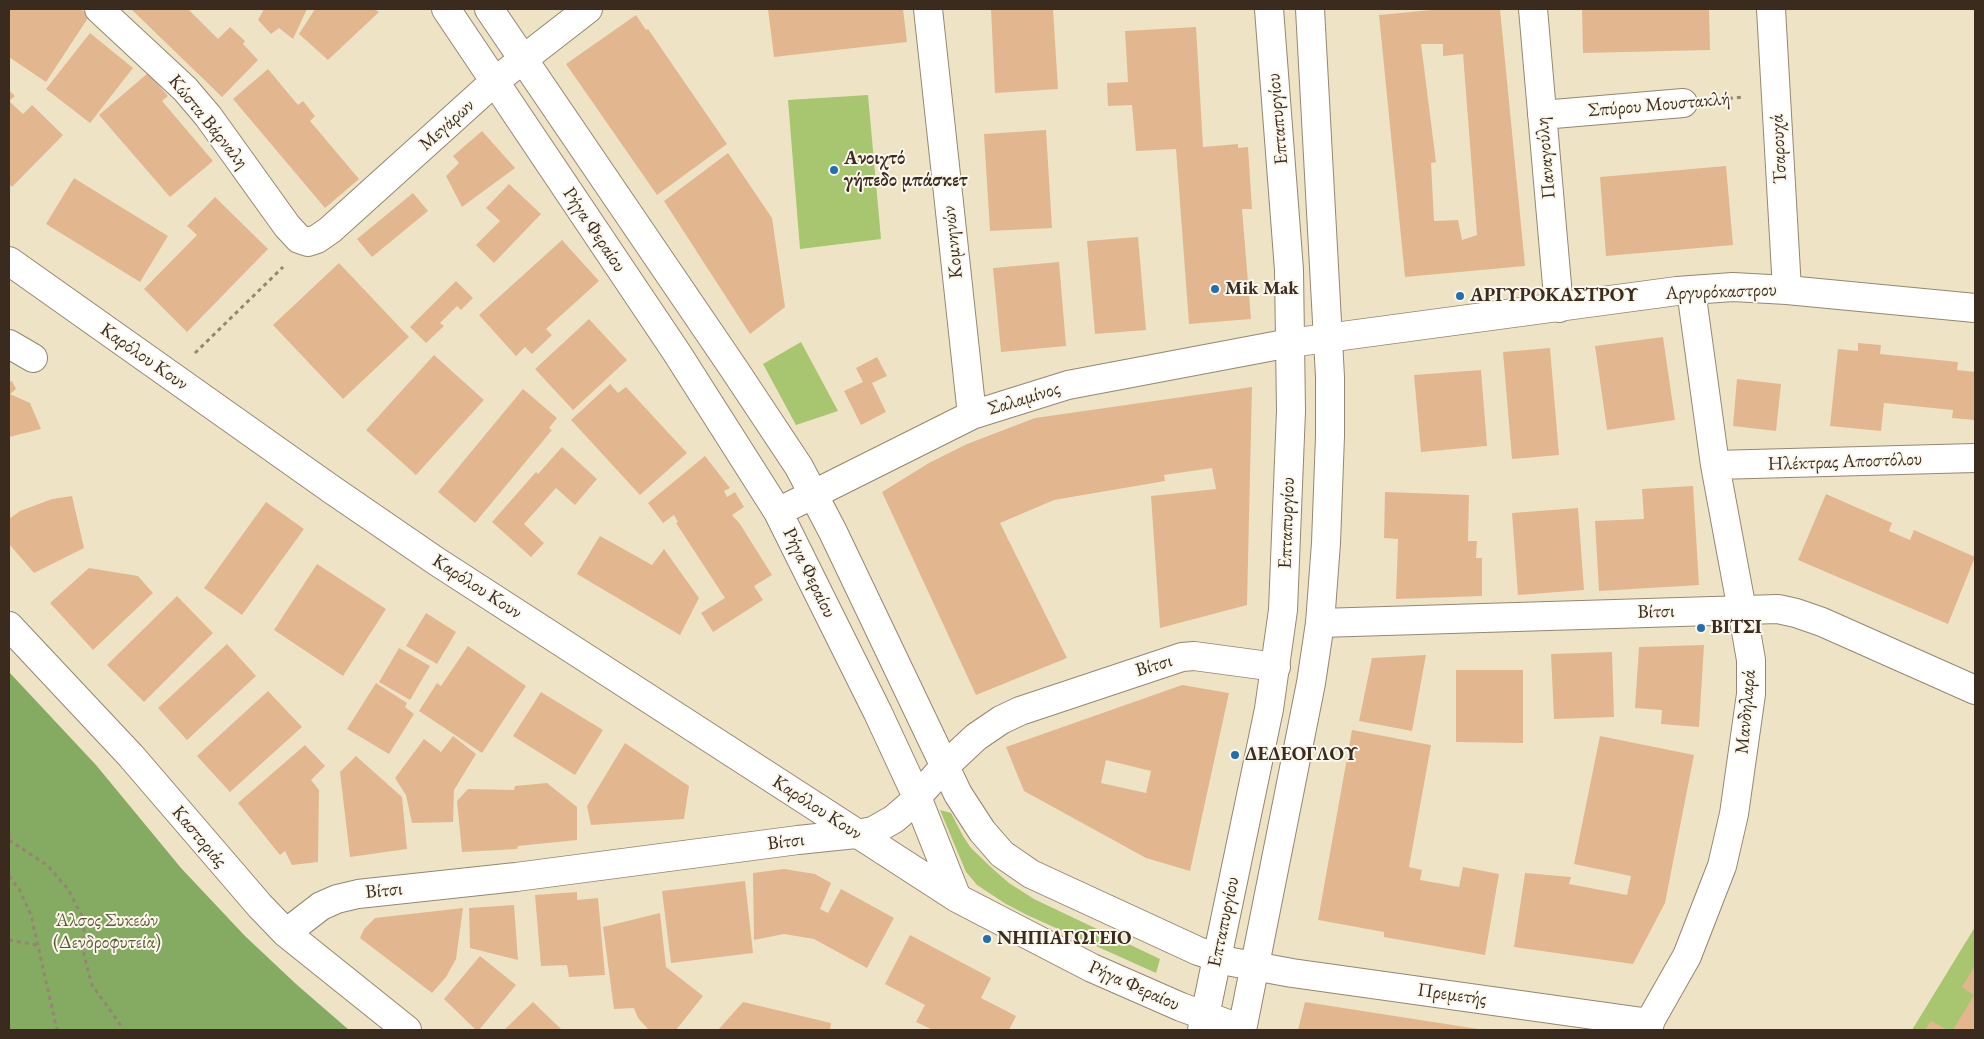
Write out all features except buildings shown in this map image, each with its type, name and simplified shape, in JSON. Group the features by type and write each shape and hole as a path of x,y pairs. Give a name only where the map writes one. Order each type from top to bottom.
{"street":[{"name":"Κώστα Βάρναλη","path":"99,9 185,89 208,116 287,226 299,239 308,242"},
{"name":"Ρήγα Φεραίου","path":"446,9 677,353 778,512 878,713 917,798 957,898 1203,1024 1242,1030"},
{"name":"Ρήγα Φεραίου","path":"489,9 792,456 814,494 944,767 958,794 982,831 997,849 1031,874 1189,948 1216,958 1254,967"},
{"name":"Μεγάρων","path":"308,242 317,239 330,230 494,82 588,9"},
{"name":"Κομνηνών","path":"928,9 972,415"},
{"name":"Επταπυργίου","path":"1203,1024 1254,787 1276,666 1283,610 1291,411 1290,342 1286,217 1269,9"},
{"name":"Επταπυργίου","path":"1242,1030 1311,683 1320,623 1329,484 1330,377 1310,9"},
{"name":"Παναγούλη","path":"1533,9 1560,308"},
{"name":"Τσαρουχά","path":"1771,9 1787,290"},
{"name":"Σπύρου Μουστακλή","path":"1542,115 1683,103"},
{"name":"Καρόλου Κουν","path":"9,260 331,490 436,561 957,898"},
{"name":"Αργυρόκαστρου","path":"1290,342 1691,290 1734,287 1787,290 1975,308"},
{"name":"Μανδηλαρά","path":"1647,1026 1677,975 1694,940 1722,866 1742,762 1751,694 1750,660 1715,465 1691,290"},
{"name":"Σαλαμίνος","path":"778,512 972,415 1068,385 1290,342"},
{"path":"9,344 33,358"},
{"name":"Ηλέκτρας Αποστόλου","path":"1715,465 1975,458"},
{"name":"Βίτσι","path":"1320,623 1778,609 1801,615 1975,690"},
{"name":"Καστοριάς","path":"9,626 131,756 238,882 286,932 407,1030"},
{"name":"Βίτσι","path":"286,932 321,906 337,899 358,894 526,876 856,834 873,830 887,824 917,798 944,767 982,733 1001,720 1020,711 1171,660 1194,656 1276,666"},
{"name":"Πρεμετής","path":"1254,967 1647,1026"}],"path":[{"name":"Σπύρου Μουστακλή","path":"1683,103 1776,95"},
{"path":"171,376 308,242"},
{"path":"9,840 47,865 68,889 84,920 84,955 92,985 124,1030"},
{"path":"9,876 31,915 57,1030"},
{"path":"9,940 37,944"}],"green space":[{"name":"Ανοιχτό γήπεδο μπάσκετ","path":"868,95 881,239 800,249 788,100"},
{"path":"801,342 838,411 796,425 763,364"},
{"name":"Άλσος Συκεών (Δενδροφυτεία)","path":"9,672 96,765 181,868 245,936 349,1030 9,1030"},
{"path":"940,810 951,813 971,848 1009,883 1034,899 1160,959 1156,973 1027,915 977,885 966,872"},
{"path":"1975,927 1975,1030 1912,1030"}],"place":[{"name":"Ανοιχτό γήπεδο μπάσκετ","path":"834,170"},
{"name":"Mik Mak","path":"1215,289"},
{"name":"ΑΡΓΥΡΟΚΑΣΤΡΟΥ","path":"1460,296"},
{"name":"ΒΙΤΣΙ","path":"1701,628"},
{"name":"ΔΕΔΕΟΓΛΟΥ","path":"1235,755"},
{"name":"ΝΗΠΙΑΓΩΓΕΙΟ","path":"987,939"}]}
